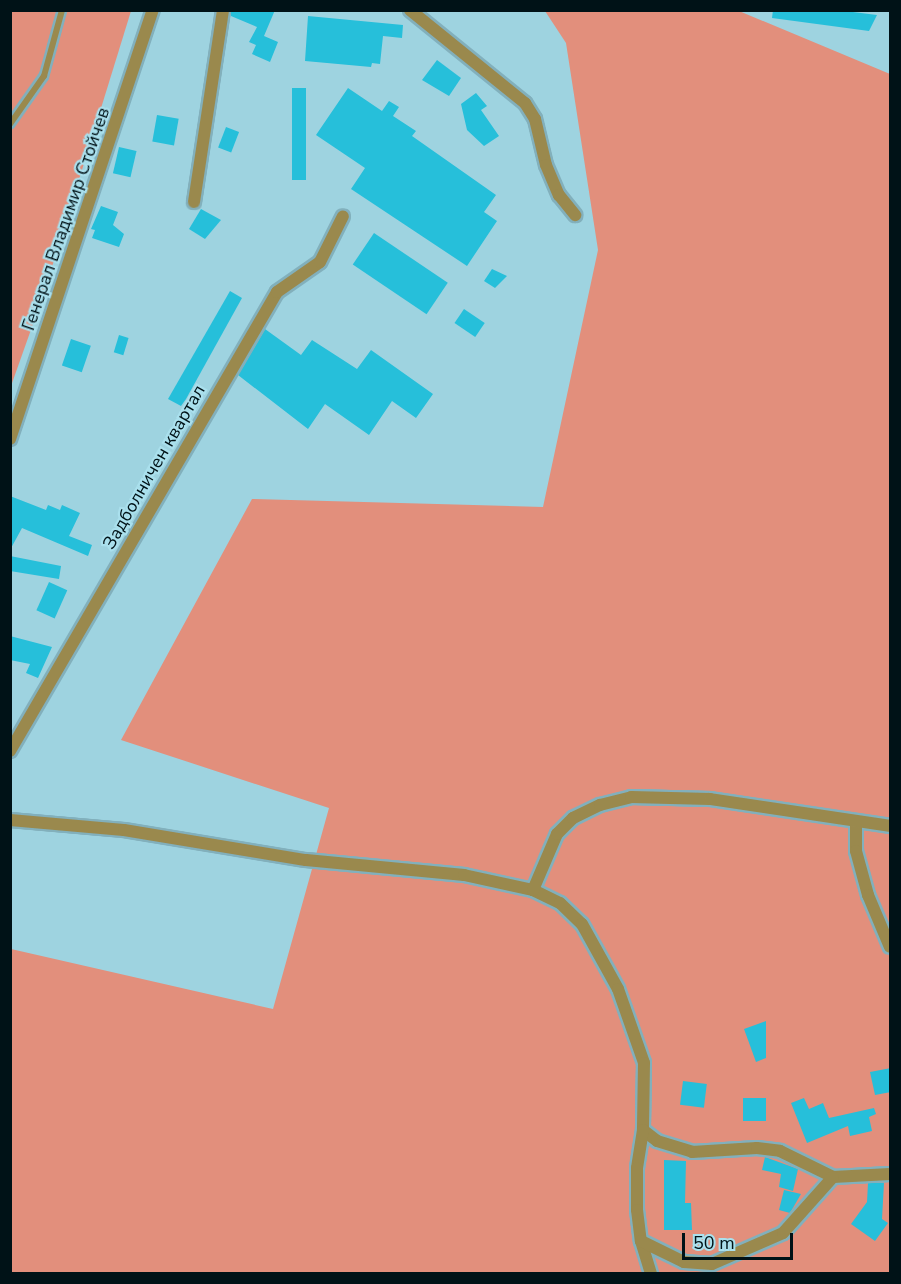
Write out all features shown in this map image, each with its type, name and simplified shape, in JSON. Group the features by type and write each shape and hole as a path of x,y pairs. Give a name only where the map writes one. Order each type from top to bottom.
{"street":[{"name":"Генерал Владимир Стойчев","path":"10,439 153,10"},
{"path":"194,202 224,10"},
{"path":"410,10 525,103 535,119 546,165 559,195 575,215"},
{"name":"Задболничен квартал","path":"10,751 277,292 320,262 343,216"},
{"path":"533,890 557,834 573,818 600,805 631,797 710,799 856,824 891,826"},
{"path":"10,819 124,830 306,860 464,875 533,890 561,903 582,924 618,989 644,1063 643,1131 638,1168 641,1241 651,1274"},
{"path":"856,824 856,851 868,895 891,947"},
{"path":"643,1131 657,1141 692,1152 757,1148 780,1151 833,1177 891,1174"},
{"path":"641,1241 684,1262 712,1264 783,1233 833,1177"}],"lane":[{"path":"10,124 44,76 62,10"}],"shaded area":[{"path":"11,11 131,11 44,293 11,386"},
{"path":"545,11 739,11 890,74 890,1273 11,1274 11,949 273,1009 329,808 121,740 252,499 543,507 598,250 566,43"}],"building":[{"path":"231,10 275,10 264,36 278,42 270,62 252,54 256,45 249,42 257,27 231,16"},
{"path":"773,10 837,10 877,15 869,31 772,18"},
{"path":"308,16 403,25 402,38 383,36 380,64 372,63 371,67 305,61"},
{"path":"437,60 461,78 449,96 422,80"},
{"path":"292,88 306,88 306,180 292,180"},
{"path":"348,88 382,111 389,101 399,107 393,116 416,131 412,136 496,195 484,212 497,221 467,266 351,189 365,168 316,135"},
{"path":"476,93 487,106 481,110 499,136 484,146 467,130 461,104"},
{"path":"157,115 179,119 174,145 152,142"},
{"path":"226,127 239,132 231,153 218,148"},
{"path":"119,147 137,151 130,177 113,173"},
{"path":"101,206 118,212 113,225 124,234 119,247 92,238 95,230 91,229"},
{"path":"201,209 221,220 205,239 189,229"},
{"path":"374,233 448,283 427,314 353,265"},
{"path":"492,269 507,276 495,288 484,281"},
{"path":"230,291 242,298 181,406 168,399"},
{"path":"464,309 485,323 475,337 454,323"},
{"path":"265,329 301,355 312,340 357,369 371,350 433,394 416,418 392,401 369,435 325,404 308,429 238,375"},
{"path":"119,335 129,338 123,355 114,352"},
{"path":"71,339 91,346 82,372 62,365"},
{"path":"10,496 46,510 48,505 60,510 62,505 80,513 69,536 92,545 88,556 22,528 10,550"},
{"path":"10,556 61,566 59,579 10,571"},
{"path":"49,582 67,590 55,618 36,610"},
{"path":"10,636 52,647 38,678 26,673 30,664 10,660"},
{"path":"766,1021 766,1058 756,1062 744,1029"},
{"path":"891,1068 891,1092 875,1095 870,1072"},
{"path":"683,1081 707,1084 704,1108 680,1105"},
{"path":"743,1098 766,1098 766,1121 743,1121"},
{"path":"804,1098 809,1109 823,1103 829,1118 874,1108 876,1114 869,1117 872,1131 850,1136 848,1126 807,1143 791,1103"},
{"path":"765,1157 798,1169 793,1191 779,1187 781,1174 762,1170"},
{"path":"664,1160 686,1161 685,1203 691,1203 692,1230 664,1230"},
{"path":"868,1183 884,1183 882,1219 888,1223 875,1241 851,1224 867,1202"},
{"path":"784,1190 801,1194 790,1213 779,1210"}]}
